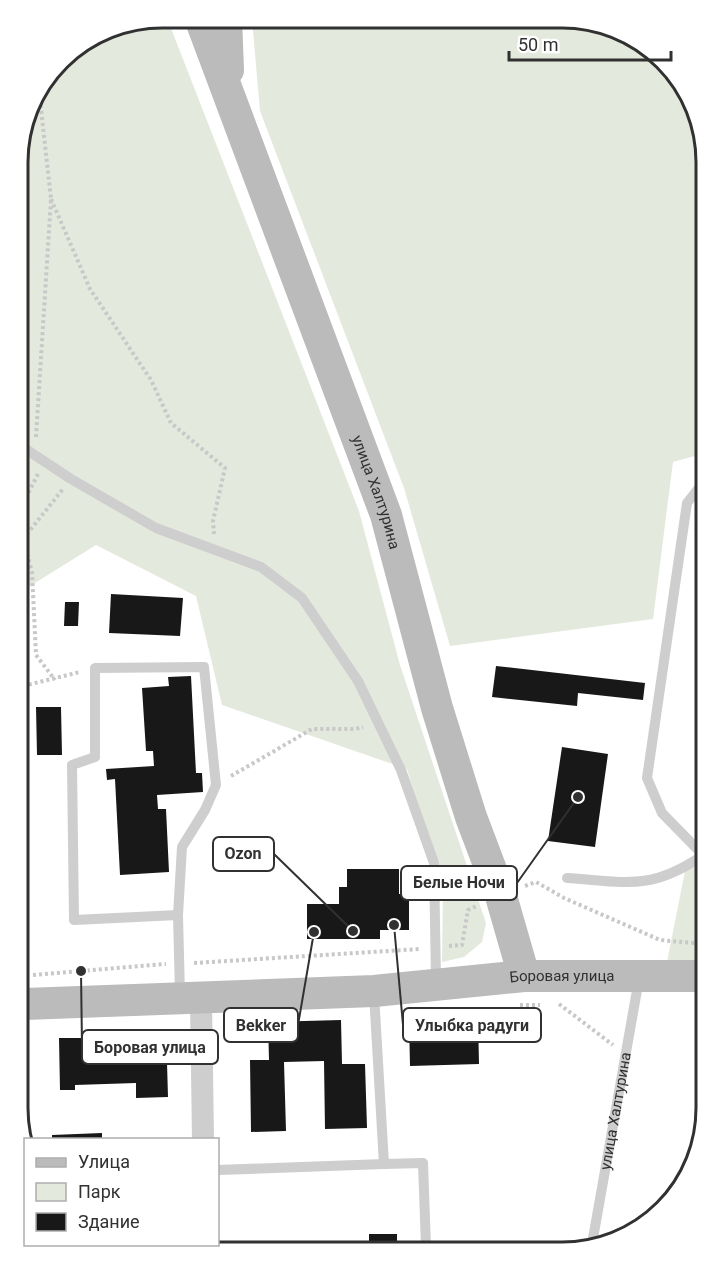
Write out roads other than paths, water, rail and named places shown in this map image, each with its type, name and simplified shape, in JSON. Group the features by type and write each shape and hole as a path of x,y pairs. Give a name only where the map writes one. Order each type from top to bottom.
{"main road":[{"name":"улица Халтурина","path":"204,29 386,515 437,708 471,817 501,896 524,976"},
{"path":"227,29 230,101"},
{"name":"Боровая улица","path":"28,1004 374,991 524,976 696,976"}],"street":[{"path":"191,999 203,1138"}],"lane":[{"path":"28,449 71,479 156,528 261,567 302,598 357,681 378,722 401,770 434,862 436,986"},
{"path":"696,492 687,503 647,778 662,813 696,848"},
{"path":"178,915 74,920 72,765 95,757 95,668 204,667 216,785 205,810 182,847 178,915 180,963 191,999"},
{"path":"567,878 646,883 676,874 696,861"},
{"name":"улица Халтурина","path":"593,1238 640,977"},
{"path":"374,991 384,1164"},
{"path":"219,1170 423,1163 426,1241"}],"place":[{"name":"Белые Ночи","path":"578,797"},
{"name":"Улыбка радуги","path":"394,925"},
{"name":"Ozon","path":"353,931"},
{"name":"Bekker","path":"314,932"},
{"name":"Боровая улица","path":"81,971"}]}
